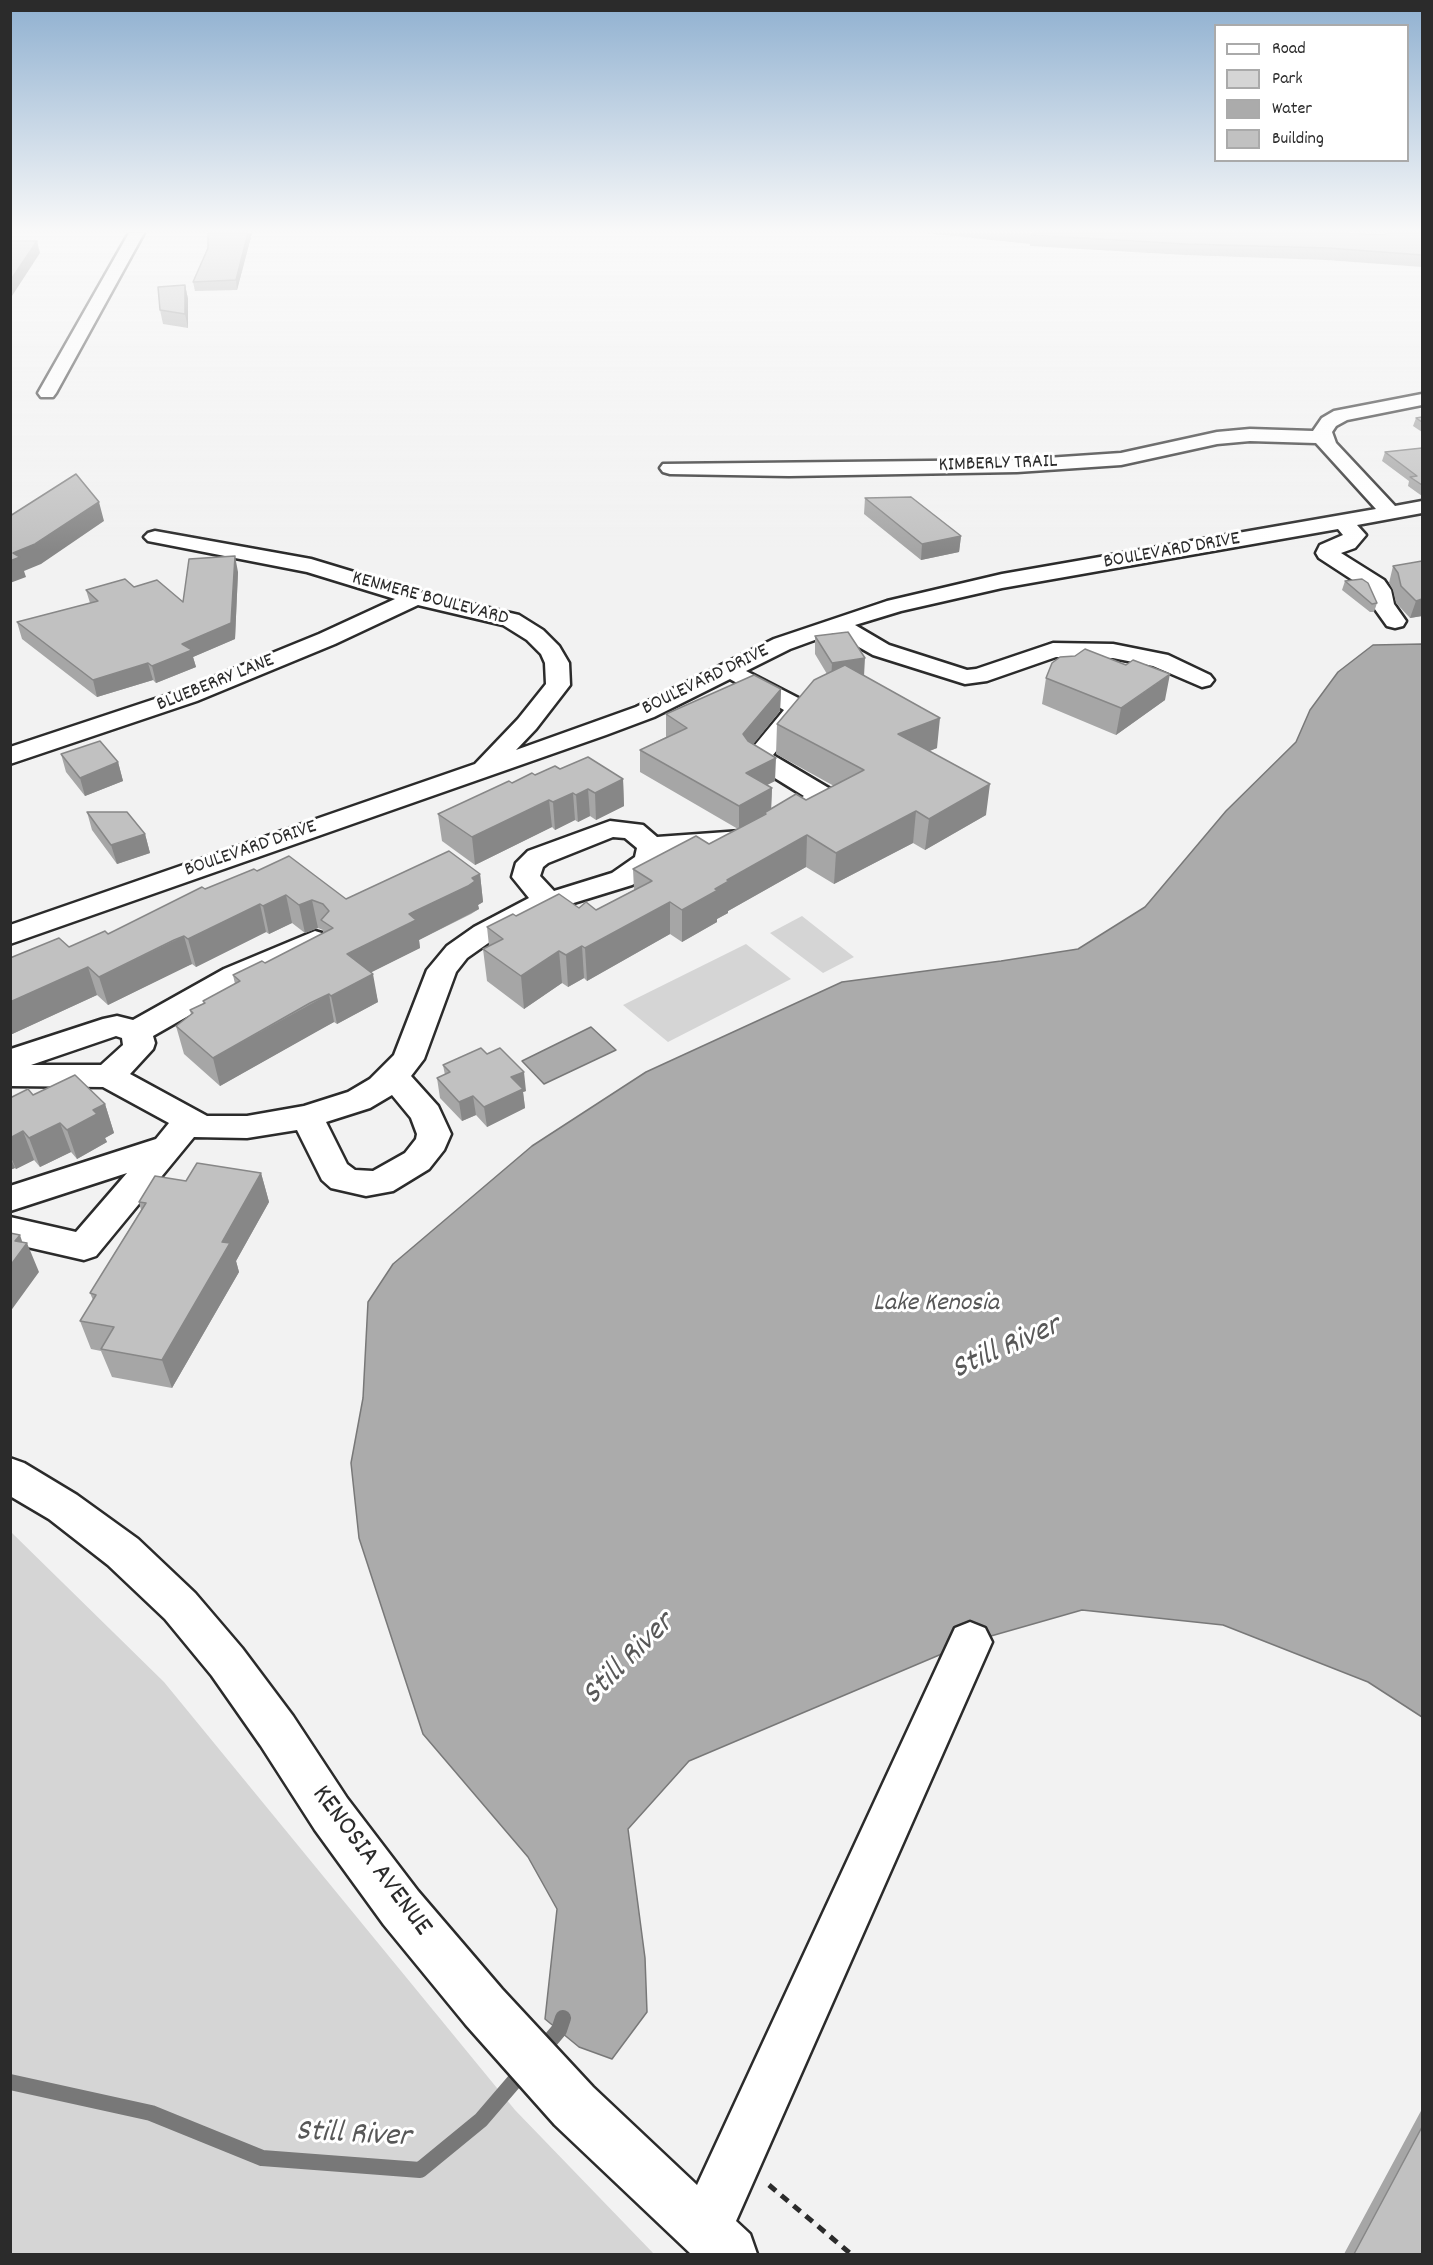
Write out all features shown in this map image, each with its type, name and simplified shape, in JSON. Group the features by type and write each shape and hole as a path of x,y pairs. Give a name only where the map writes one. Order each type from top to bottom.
{"street":[{"path":"47,393 78,339"},
{"path":"1390,512 1327,445 1323,437 1324,426 1341,415 1422,400"},
{"name":"KIMBERLY TRAIL","path":"670,468 800,470 1017,466 1121,459 1217,438 1243,435 1323,437"},
{"name":"BOULEVARD DRIVE","path":"10,935 645,712 782,644 836,624 980,585 1422,507"},
{"path":"1342,521 1355,535 1347,543 1328,550 1327,553 1376,585 1380,590 1383,605 1395,621"},
{"name":"KENMERE BOULEVARD","path":"155,537 311,566 415,598 511,620 545,643 558,663 558,685 550,698 484,768"},
{"name":"BLUEBERRY LANE","path":"10,756 188,696 327,639 415,598"},
{"path":"836,624 881,650 965,677 979,676 1053,650 1079,649 1113,651 1160,660 1202,680"},
{"path":"547,901 526,877 530,863 538,857 610,829 633,831 651,846 747,839 823,796 758,758 799,708 728,671"},
{"path":"10,1075 109,1076 201,1128 247,1128 307,1117 359,1100 381,1087 393,1076 414,1048 442,970 457,952 504,921 547,901 622,879 636,872 648,860 651,846"},
{"path":"10,1064 32,1053 103,1029 117,1026 136,1032 235,976 317,939"},
{"path":"109,1076 137,1049 139,1043 136,1032"},
{"path":"307,1117 334,1172 343,1179 353,1182 366,1184 381,1182 417,1161 432,1142 434,1134 426,1113 393,1076"},
{"path":"10,1230 84,1247 189,1121"},
{"path":"10,1199 165,1148"},
{"name":"KENOSIA AVENUE","path":"10,1475 63,1507 123,1552 180,1606 227,1662 271,1722 331,1814 401,1908 484,2007 574,2106 717,2242"},
{"path":"717,2242 737,2158 970,1642"}],"path":[{"path":"737,2158 851,2254"}],"green space":[{"path":"802,916 854,957 823,973 770,933"},
{"path":"746,944 791,979 668,1042 623,1005"},
{"path":"11,1532 164,1682 515,2110 654,2254 11,2254"}],"water":[{"name":"Lake Kenosia","path":"1422,644 1422,1717 1368,1682 1223,1625 1082,1610 970,1642 689,1761 628,1829 645,1958 647,2012 612,2059 579,2047 545,2019 557,1909 528,1857 423,1734 359,1538 351,1463 363,1398 368,1302 393,1264 532,1146 646,1072 842,982 1078,949 1145,907 1226,811 1296,742 1310,710 1338,672 1373,645"},
{"path":"591,1027 616,1050 544,1084 522,1061"}],"building":[{"path":"1422,448 1422,485 1410,477 1417,476 1385,452"},
{"path":"76,474 99,502 35,544 13,553 20,557 10,561 10,516"},
{"path":"911,497 961,536 922,544 865,498"},
{"path":"235,556 231,623 182,644 192,650 152,666 148,663 93,680 17,622 98,601 86,590 125,579 134,587 157,580 183,602 189,559"},
{"path":"1422,561 1422,599 1416,601 1401,586 1398,573 1393,566"},
{"path":"1362,579 1368,583 1377,603 1372,604 1345,581"},
{"path":"848,632 865,658 832,663 815,636"},
{"path":"1085,649 1126,665 1133,660 1170,674 1121,708 1046,678 1052,663 1060,657 1075,656"},
{"path":"845,665 940,718 898,734 990,784 929,819 916,811 836,853 807,835 727,880 729,881 715,889 718,890 682,910 670,902 585,948 582,946 566,955 559,951 521,976 483,949 503,939 487,927 513,914 516,916 559,894 579,908 586,902 596,910 652,881 633,869 696,836 709,844 766,814 764,813 796,794 806,800 864,770 777,724 814,680"},
{"path":"754,675 781,689 743,734 748,741 776,758 746,773 772,788 739,806 640,750 687,728 666,714"},
{"path":"100,741 118,762 80,778 61,754"},
{"path":"588,757 623,779 595,793 588,789 553,802 549,800 472,837 438,814 509,781 512,783 532,773 535,775 555,766 560,769"},
{"path":"87,812 127,812 145,834 111,845"},
{"path":"449,851 480,874 472,878 475,881 468,886 409,914 416,920 347,954 373,974 331,996 329,994 310,1003 213,1058 176,1026 193,1013 190,1010 240,981 233,975 262,961 265,963 333,928 321,920 329,911 323,904 312,900 299,905 286,895 263,906 260,904 188,939 184,936 174,940 99,977 88,967 10,1002 10,958 59,938 69,947 105,931 108,934 202,887 205,889 254,869 257,871 289,856 346,899"},
{"path":"481,1048 487,1054 500,1048 524,1072 511,1077 523,1089 484,1107 473,1096 459,1102 437,1078 450,1072 443,1065"},
{"path":"75,1075 105,1104 93,1110 97,1114 67,1130 60,1123 29,1138 23,1131 10,1138 10,1098 28,1089 33,1095"},
{"path":"197,1163 261,1173 222,1242 230,1243 162,1360 101,1349 114,1327 80,1321 96,1295 90,1293 146,1203 139,1202 155,1176 186,1181"},
{"path":"10,1233 20,1235 15,1241 27,1243 10,1266"},
{"path":"1422,2127 1422,2254 1354,2254"}],"waterway":[{"name":"Still River","path":"542,2050 559,2030 563,2018"},
{"name":"Still River","path":"10,2082 151,2113 262,2158 420,2170 481,2120 524,2070"}]}
